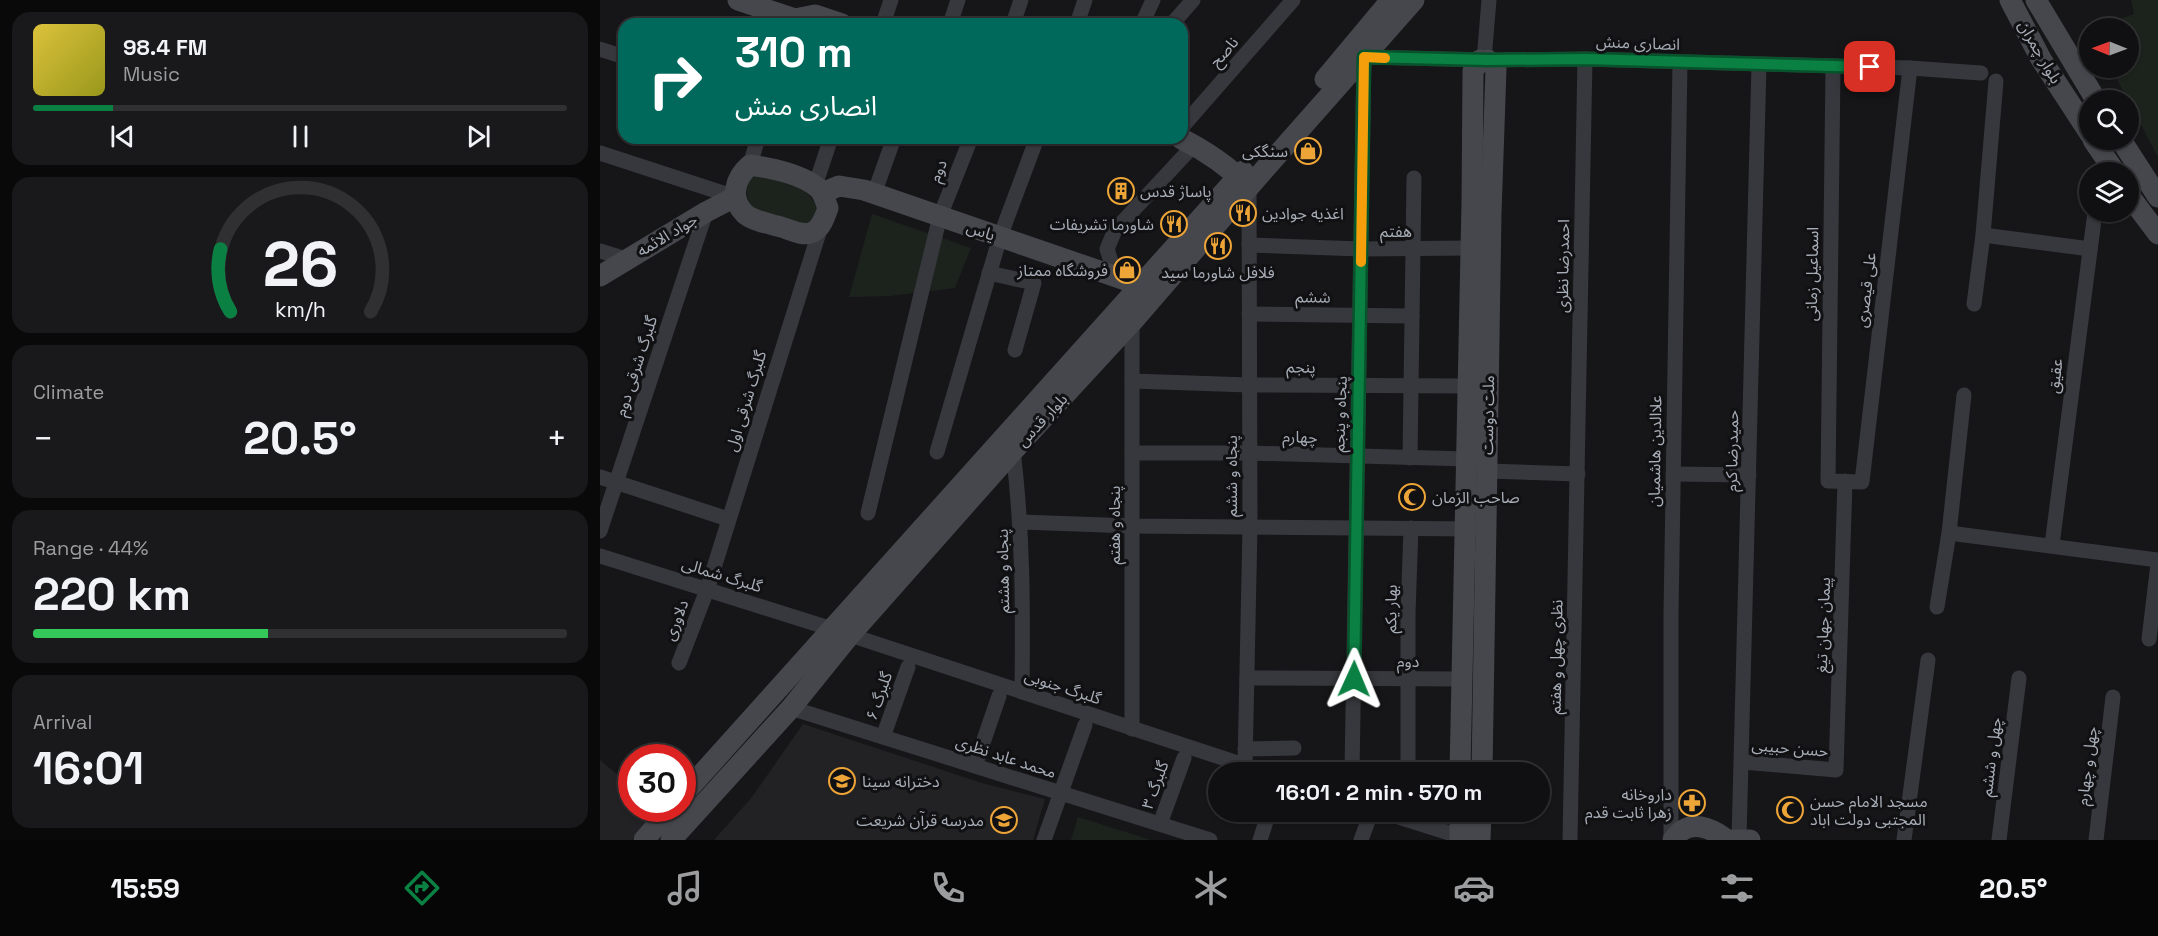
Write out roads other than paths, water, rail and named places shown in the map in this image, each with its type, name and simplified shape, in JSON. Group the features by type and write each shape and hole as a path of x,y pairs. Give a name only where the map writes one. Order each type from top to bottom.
{"main road":[{"path":"738,0 806,15"},
{"name":"بلوار قدس","path":"696,782 985,484 1132,322 1391,0"},
{"name":"بلوار قدس","path":"671,840 792,708 841,632 1140,285 1364,57 1414,0"},
{"name":"بلوار چمران","path":"2010,0 2041,59 2079,117"},
{"name":"بلوار چمران","path":"2036,0 2090,90"},
{"name":"ملت دوست","path":"1461,762 1473,71 1484,60 1496,69 1491,213 1482,762"},
{"path":"1188,142 1243,182"},
{"path":"2127,150 2158,197"},
{"path":"750,165 786,173 819,190 828,208 822,223 814,231 804,234 746,215 735,197 736,184 742,172 750,165"},
{"name":"یاس","path":"819,190 839,186 874,194 1140,285"},
{"name":"جواد الائمه","path":"600,276 735,197"},
{"path":"2139,209 2158,234"},
{"path":"644,840 660,822"},
{"path":"1463,822 1468,839"},
{"path":"1468,839 1476,822"},
{"path":"1672,840 1684,828 1702,826 1737,840"}],"street":[{"path":"885,18 891,0"},
{"path":"952,18 958,0"},
{"path":"1014,18 1021,0"},
{"path":"1079,18 1085,0"},
{"path":"1145,18 1153,0"},
{"path":"1178,18 1194,0"},
{"name":"ناصح","path":"1188,120 1293,0"},
{"path":"1484,60 1489,0"},
{"path":"600,49 618,55"},
{"name":"انصاری منش","path":"1364,57 1484,60 1585,59 1910,68 1981,73"},
{"name":"پنجاه و پنجم","path":"1352,762 1364,57"},
{"name":"احمدرضا نظری","path":"1578,474 1585,59"},
{"name":"علاالدین هاشمیان","path":"1672,840 1673,474 1680,62"},
{"name":"حمیدرضا کرم","path":"1737,840 1742,762 1759,64"},
{"name":"اسماعیل زمانی","path":"1833,67 1827,481 1845,481"},
{"name":"علی قیصری","path":"1845,481 1862,482 1910,68"},
{"path":"1974,304 1983,235 1996,81"},
{"path":"750,165 756,144"},
{"path":"819,190 830,144"},
{"path":"874,194 892,144"},
{"name":"دوم","path":"868,513 940,216 969,144"},
{"path":"937,452 1000,237 1035,144"},
{"path":"1116,277 1107,249 1115,230 1185,144"},
{"path":"600,153 735,197"},
{"path":"1410,458 1414,178"},
{"name":"پنجاه و ششم","path":"1243,182 1249,245 1250,527 1245,762"},
{"name":"گلبرگ شرقی دوم","path":"600,531 706,212"},
{"name":"عقیق","path":"2052,545 2094,222"},
{"name":"گلبرگ شرقی اول","path":"707,590 822,223"},
{"path":"1983,235 2090,249"},
{"name":"هفتم","path":"1249,245 1361,249 1471,248"},
{"path":"600,250 626,259"},
{"path":"989,273 1034,283 1015,350"},
{"name":"ششم","path":"1249,314 1412,316"},
{"name":"پنجاه و هفتم","path":"1132,322 1132,729"},
{"name":"پنجم","path":"1132,381 1249,385 1469,386"},
{"path":"1936,607 1949,532 1964,395"},
{"name":"پنجاه و هشتم","path":"1013,451 1021,522 1022,692"},
{"name":"چهارم","path":"1132,453 1249,453 1467,459"},
{"path":"1488,471 1578,474"},
{"name":"نظری چهل و هفتم","path":"1570,840 1578,474"},
{"path":"1673,474 1749,475"},
{"path":"600,477 728,519"},
{"path":"985,484 999,480 1017,482"},
{"name":"پیمان جهان تیغ","path":"1836,770 1845,481"},
{"path":"1021,522 1132,526 1487,530"},
{"name":"بهار یکم","path":"1408,762 1408,613 1412,528"},
{"path":"1949,532 2158,562 2149,639"},
{"name":"گلبرگ شمالی","path":"600,556 841,632"},
{"name":"دلاوری","path":"679,663 707,590"},
{"name":"گلبرگ جنوبی","path":"841,632 1233,762"},
{"path":"1904,840 1928,660"},
{"name":"گلبرگ ۶","path":"883,737 908,667"},
{"name":"دوم","path":"1247,678 1462,679"},
{"name":"چهل و ششم","path":"1999,840 2019,678"},
{"path":"975,766 999,696"},
{"name":"چهل و چهارم","path":"2096,840 2113,697"},
{"name":"محمد عابد نظری","path":"792,708 1210,840"},
{"path":"1044,840 1085,725"},
{"path":"1245,749 1294,748"},
{"name":"گلبرگ ۳","path":"1160,824 1184,758"},
{"name":"حسن حبیبی","path":"1742,762 1836,770"},
{"path":"1260,840 1266,822"},
{"path":"1361,840 1368,822"},
{"path":"1414,822 1468,839"}],"place":[{"name":"سنگکی","path":"1308,151"},
{"name":"پاساژ قدس","path":"1121,191"},
{"name":"اغذیه جوادین","path":"1243,213"},
{"name":"شاورما تشریفات","path":"1174,224"},
{"name":"فلافل شاورما سید","path":"1218,246"},
{"name":"فروشگاه ممتاز","path":"1127,270"},
{"name":"صاحب الزمان","path":"1412,497"},
{"name":"دخترانه سینا","path":"842,781"},
{"name":"داروخانه زهرا ثابت قدم","path":"1692,803"},
{"name":"مسجد الامام حسن المجتبى دولت اباد","path":"1790,810"},
{"name":"مدرسه قرآن شریعت","path":"1004,820"}]}
